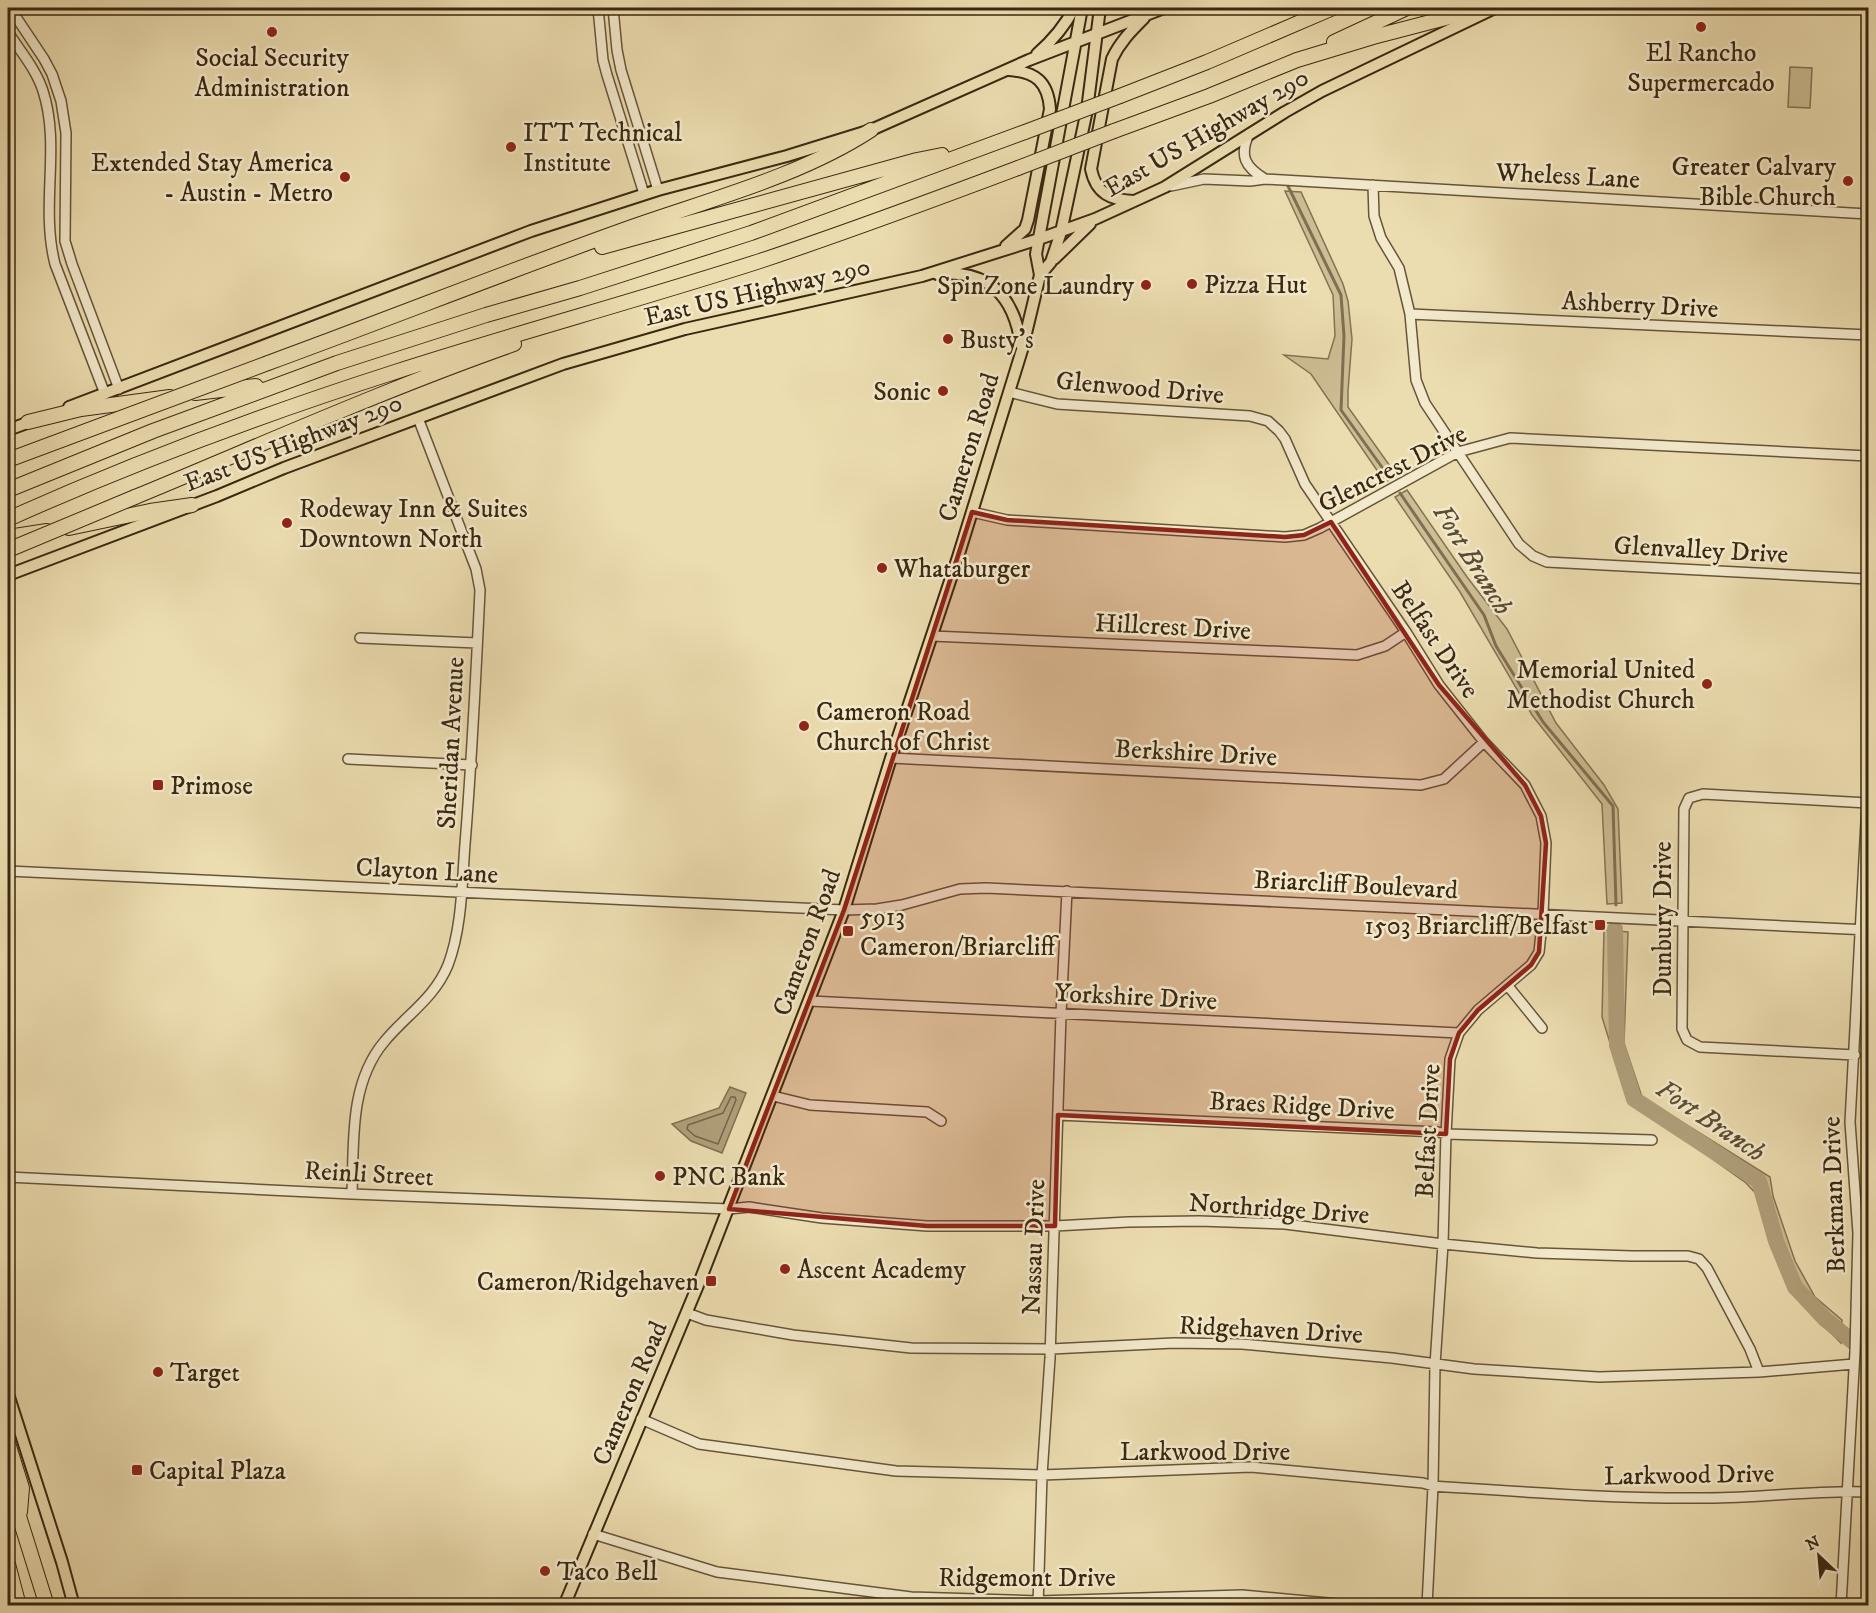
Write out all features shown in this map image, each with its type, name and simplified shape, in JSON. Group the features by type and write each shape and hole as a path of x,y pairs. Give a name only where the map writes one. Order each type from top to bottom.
{"highway":[{"path":"8,490 153,431 291,380 486,315 580,288 751,233 882,186 1207,62 1333,8"},
{"path":"8,519 162,455 310,400 406,368 783,253 884,218 1209,96 1297,60 1407,8"},
{"path":"1297,60 1484,8"},
{"path":"8,460 626,229 789,172 849,144 871,130"},
{"path":"465,290 643,235 917,160 982,147"},
{"path":"8,550 401,386 590,313"},
{"path":"28,423 81,409 291,380"},
{"path":"8,537 192,505"},
{"path":"8,1443 22,1488 19,1517"},
{"path":"8,1481 47,1605"},
{"path":"8,1564 19,1605"},
{"path":"8,1600 11,1605"}],"main road":[{"path":"1029,60 1054,37 1074,8"},
{"name":"Cameron Road","path":"564,1605 729,1209 844,910 1022,350 1040,275 1036,254 1082,8"},
{"name":"Cameron Road","path":"1040,275 1052,262 1061,232 1087,110 1100,8"},
{"path":"8,430 489,247 644,194 787,156 871,130 1029,60 1164,8"},
{"name":"East US Highway 290","path":"8,575 521,378 609,349 922,276 1061,232 1165,187 1315,95 1495,8"},
{"path":"1137,201 1111,198 1097,186 1091,169 1109,69 1126,36 1149,14"},
{"path":"1001,250 1019,235 1028,220 1050,109 1047,91 1037,78 1021,71 1009,70"},
{"path":"1052,262 1095,219"},
{"path":"922,276 949,273 968,274 981,278 992,286 1011,308 1022,350"},
{"path":"8,1394 74,1605"}],"street":[{"path":"10,8 44,59 61,101 66,133 65,241 118,389"},
{"path":"598,8 603,60 644,194"},
{"path":"613,8 619,59 658,190"},
{"path":"8,32 37,74 47,105 51,135 48,199 51,250 105,394"},
{"path":"603,60 619,59"},
{"path":"1249,134 1245,143 1244,156 1251,169 1265,178"},
{"name":"Wheless Lane","path":"1165,187 1204,179 1265,178 1869,214"},
{"path":"1373,185 1374,216 1381,237 1399,268 1410,314 1416,380 1425,403 1458,452"},
{"path":"48,199 65,194"},
{"path":"62,282 76,276"},
{"name":"Ashberry Drive","path":"1410,314 1869,335"},
{"name":"Glenwood Drive","path":"1009,392 1057,404 1250,416 1268,422"},
{"name":"Sheridan Avenue","path":"352,1194 355,1117 364,1075 384,1042 435,989 448,965 456,935 472,765 480,590 478,577 418,418"},
{"name":"Belfast Drive","path":"1268,422 1285,439 1305,484 1406,632 1439,685 1484,742 1525,786 1541,816 1546,843 1539,952 1531,965 1478,1010 1459,1033 1450,1059 1443,1244 1435,1365 1433,1486 1427,1605"},
{"name":"Glencrest Drive","path":"972,512 1007,520 1285,537 1304,535 1331,522 1458,452 1510,438 1869,456"},
{"name":"Glenvalley Drive","path":"1458,452 1519,544 1533,556 1547,562 1869,579"},
{"name":"Hillcrest Drive","path":"932,636 1357,655 1385,646 1406,632"},
{"path":"360,639 477,643"},
{"name":"Berkshire Drive","path":"891,758 1421,785 1444,779 1484,742"},
{"path":"348,759 472,765"},
{"name":"Berkman Drive","path":"1841,1605 1856,1325 1858,1226 1850,1122 1865,930 1869,784"},
{"name":"Dunbury Drive","path":"1855,1055 1700,1047 1687,1040 1682,1029 1684,809 1689,798 1703,794 1868,802"},
{"name":"Clayton Lane","path":"8,871 844,910"},
{"name":"Briarcliff Boulevard","path":"844,910 885,908 960,889 986,888 1865,930"},
{"name":"Nassau Drive","path":"1038,1603 1042,1474 1051,1349 1067,891"},
{"path":"1508,986 1542,1028"},
{"name":"Yorkshire Drive","path":"810,1001 1459,1033"},
{"path":"773,1096 810,1105 927,1112 941,1121"},
{"name":"Braes Ridge Drive","path":"1058,1115 1446,1134 1652,1140"},
{"name":"Reinli Street","path":"8,1177 729,1209"},
{"name":"Northridge Drive","path":"729,1209 749,1207 822,1218 927,1226 1055,1226 1199,1221 1286,1224 1443,1244 1537,1253 1688,1256 1699,1259 1707,1268 1750,1349 1759,1372"},
{"path":"1856,1303 1869,1303"},
{"name":"Ridgehaven Drive","path":"687,1313 706,1320 793,1335 911,1348 1051,1349 1174,1343 1242,1344 1392,1358 1473,1370 1599,1377 1759,1372 1854,1364"},
{"name":"Larkwood Drive","path":"641,1419 699,1444 896,1472 1042,1474 1251,1467 1423,1483 1433,1486 1648,1499 1869,1492"},
{"name":"Ridgemont Drive","path":"593,1534 717,1572 911,1597 1038,1603 1242,1595 1360,1605"}],"highlighted area":[{"path":"972,512 1007,520 1285,537 1304,535 1331,522 1439,685 1525,785 1541,816 1546,843 1539,952 1531,965 1478,1010 1459,1033 1450,1059 1446,1134 1058,1115 1055,1226 927,1226 729,1209 844,910"}],"shaded area":[{"path":"1790,67 1812,68 1810,108 1788,107"},
{"path":"1285,191 1301,192 1343,284 1348,301 1352,339 1348,407 1397,476 1385,482 1311,374 1284,355 1328,359 1335,336 1333,295"},
{"path":"1407,490 1467,577 1507,629 1556,723 1604,785 1618,809 1622,903 1607,904 1602,804 1532,715 1460,592 1395,497"},
{"path":"1604,930 1628,932 1624,1043 1642,1097 1770,1177 1773,1196 1795,1261 1815,1297 1842,1320 1841,1343 1789,1290 1774,1249 1760,1198 1746,1183 1627,1098 1602,1017"}],"water":[{"path":"730,1087 746,1093 722,1153 691,1141 672,1124 719,1108"}],"waterway":[{"name":"Fort Branch","path":"1287,184 1341,295 1344,336 1341,410 1389,477"},
{"name":"Fort Branch","path":"1400,493 1484,615 1496,646 1543,722 1613,806 1616,905"},
{"name":"Fort Branch","path":"1615,929 1617,1045 1634,1099 1759,1181 1776,1241 1795,1287 1825,1319 1868,1354"}],"place":[{"name":"El Rancho Supermercado","path":"1701,27"},
{"name":"Social Security Administration","path":"272,32"},
{"name":"ITT Technical Institute","path":"511,147"},
{"name":"Extended Stay America - Austin - Metro","path":"345,177"},
{"name":"Greater Calvary Bible Church","path":"1848,181"},
{"name":"Pizza Hut","path":"1192,284"},
{"name":"SpinZone Laundry","path":"1146,285"},
{"name":"Busty’s","path":"948,339"},
{"name":"Sonic","path":"943,391"},
{"name":"Rodeway Inn & Suites Downtown North","path":"287,523"},
{"name":"Whataburger","path":"882,568"},
{"name":"Memorial United Methodist Church","path":"1707,684"},
{"name":"Cameron Road Church of Christ","path":"804,726"},
{"name":"Primose","path":"158,785"},
{"name":"1503 Briarcliff/Belfast","path":"1600,925"},
{"name":"5913 Cameron/Briarcliff","path":"848,931"},
{"name":"PNC Bank","path":"660,1176"},
{"name":"Ascent Academy","path":"785,1269"},
{"name":"Cameron/Ridgehaven","path":"711,1281"},
{"name":"Target","path":"158,1372"},
{"name":"Capital Plaza","path":"137,1470"},
{"name":"Taco Bell","path":"545,1571"}]}
